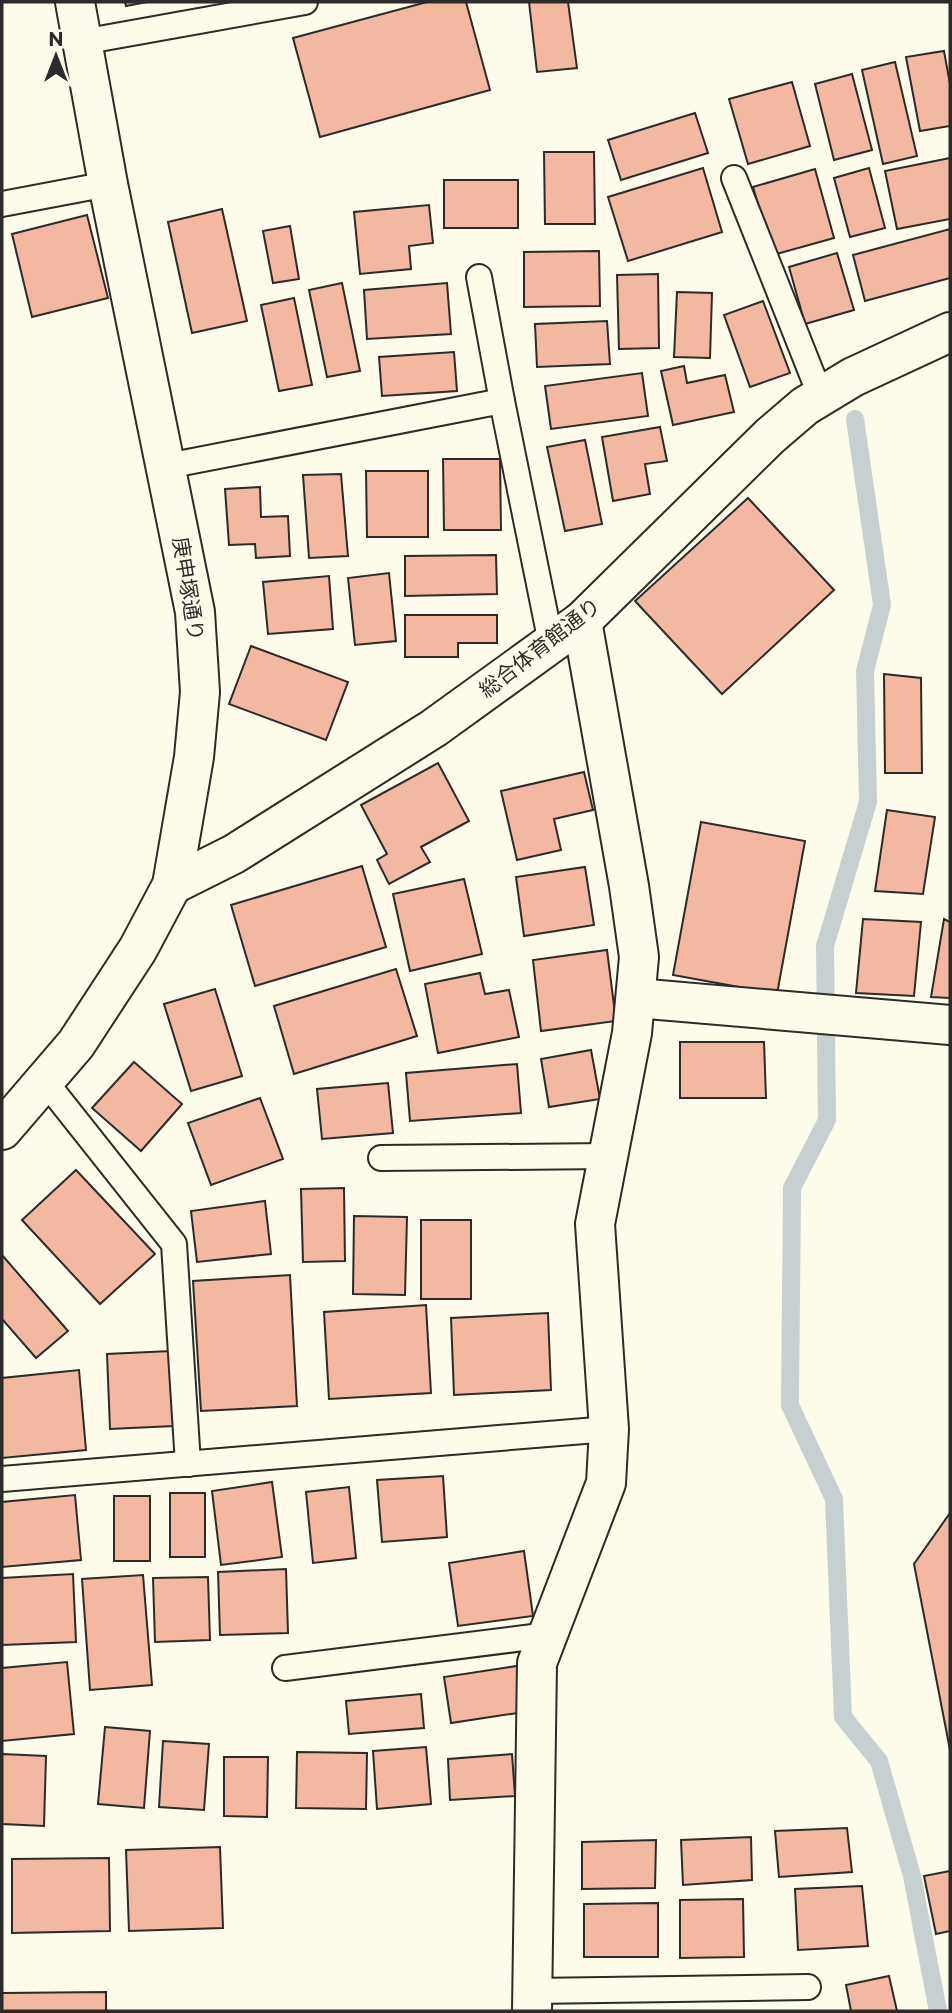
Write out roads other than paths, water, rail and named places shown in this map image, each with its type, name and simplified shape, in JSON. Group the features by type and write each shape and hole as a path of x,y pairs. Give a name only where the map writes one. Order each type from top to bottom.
{"street":[{"name":"庚申塚通り","path":"2,1130 83,1033 138,949 172,885 194,757 200,692 195,612 108,184 75,2"},
{"name":"総合体育館通り","path":"172,885 234,854 434,728 582,621 770,436 805,406 853,377 950,332"},
{"path":"532,2001 537,1662 606,1483 609,1429 595,1224 632,1033 639,957 582,621"},
{"path":"636,998 950,1025"}],"lane":[{"path":"82,41 305,2"},
{"path":"734,178 821,397"},
{"path":"2,204 108,184"},
{"path":"479,277 551,643"},
{"path":"167,466 502,401"},
{"path":"44,1080 174,1244 188,1464"},
{"path":"381,1158 609,1156"},
{"path":"2,1479 609,1429"},
{"path":"285,1668 548,1634"},
{"path":"532,2001 808,1987"}],"waterway":[{"path":"855,419 882,605 865,671 868,802 825,946 827,1120 792,1188 790,1405 834,1499 843,1717 879,1761 912,1876 938,2011"}]}
